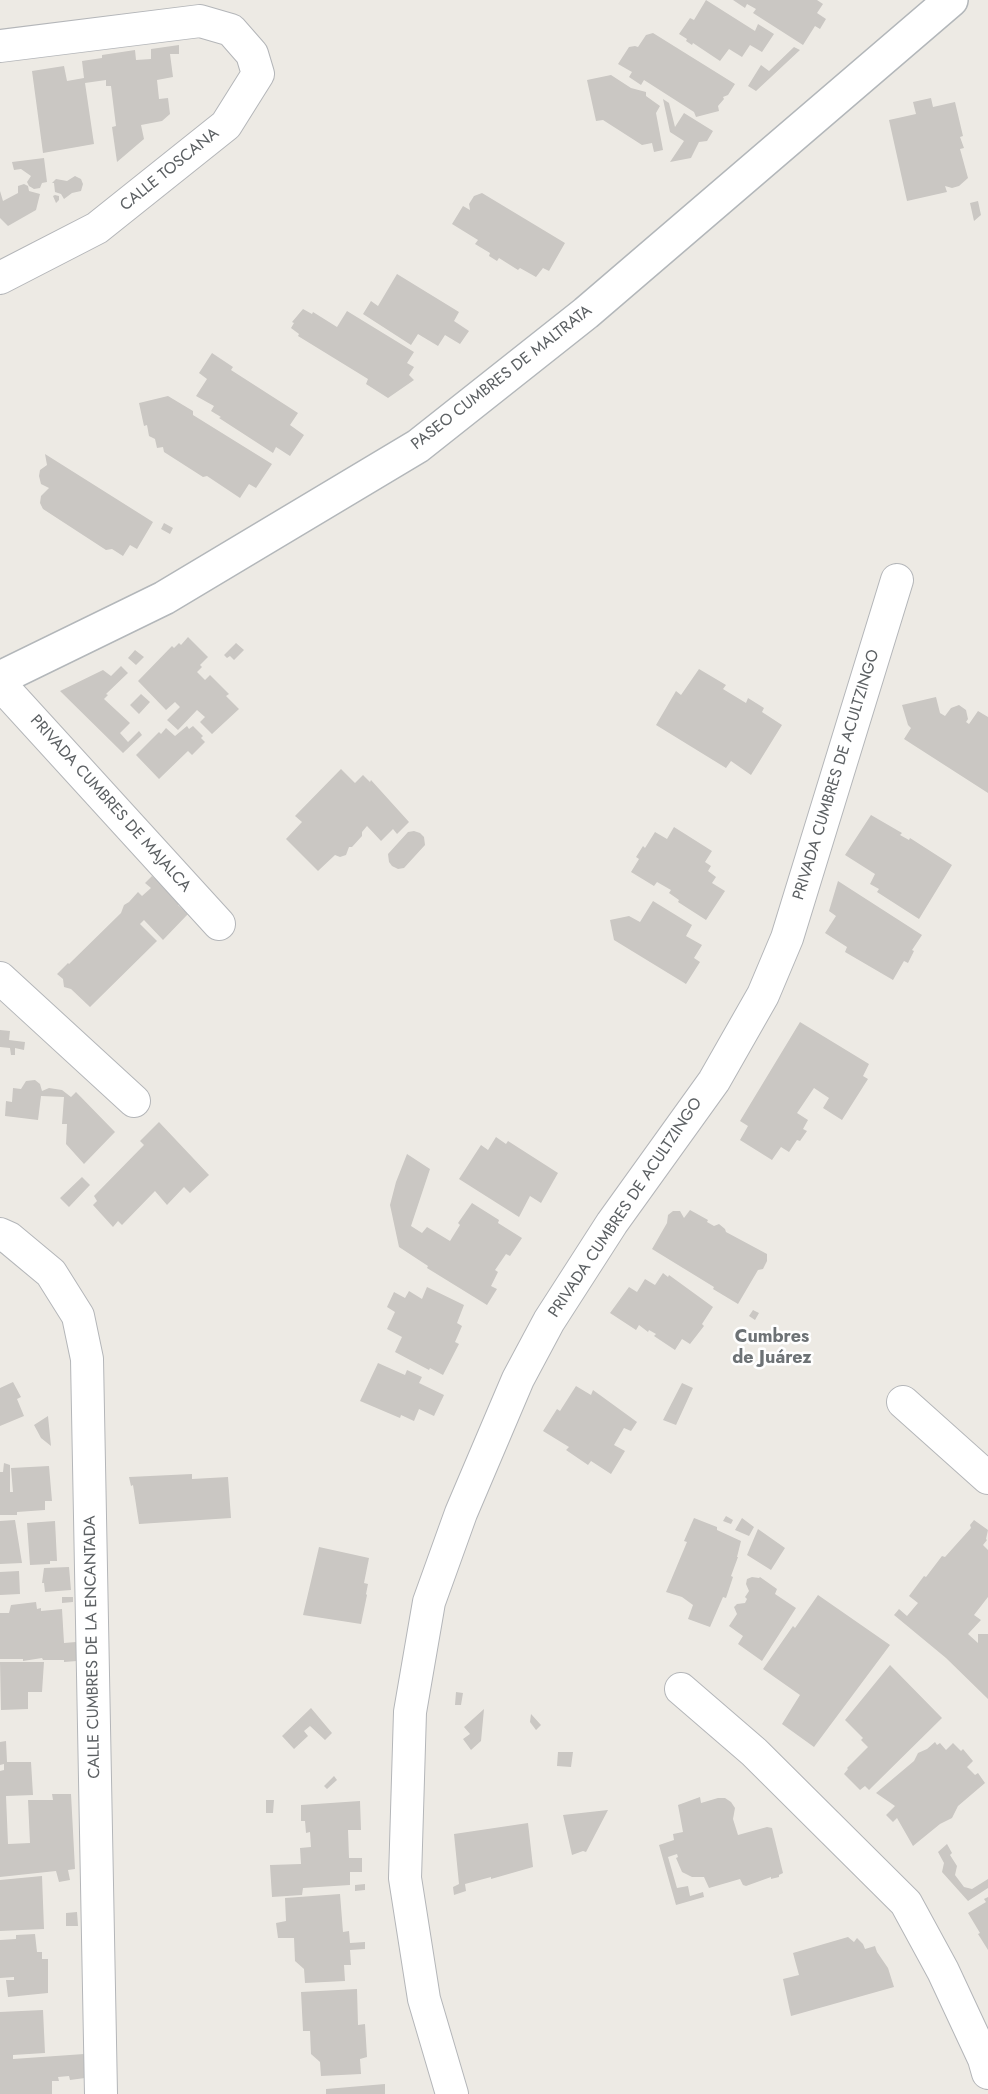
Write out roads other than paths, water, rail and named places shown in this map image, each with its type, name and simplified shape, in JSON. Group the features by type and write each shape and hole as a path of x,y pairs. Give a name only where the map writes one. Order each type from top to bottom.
{"street":[{"name":"PASEO CUMBRES DE MALTRATA","path":"0,678 164,598 418,446 586,313 951,0"},
{"name":"CALLE TOSCANA","path":"0,46 200,21 231,30 252,54 258,74 226,125 97,228 0,278"},
{"name":"PRIVADA CUMBRES DE ACULTZINGO","path":"452,2094 424,1999 405,1878 410,1712 429,1602 461,1513 518,1380 549,1321 612,1222 714,1081 763,995 787,938 897,580"},
{"name":"PRIVADA CUMBRES DE MAJALCA","path":"0,684 219,924"},
{"path":"0,978 134,1101"},
{"name":"CALLE CUMBRES DE LA ENCANTADA","path":"0,1234 9,1238 51,1274 78,1316 87,1359 101,2094"},
{"path":"903,1402 988,1478"},
{"path":"681,1689 754,1752 906,1903 943,1971 984,2059 988,2073"}],"district":[{"name":"Cumbres de Juárez","path":"772,1348"}]}
